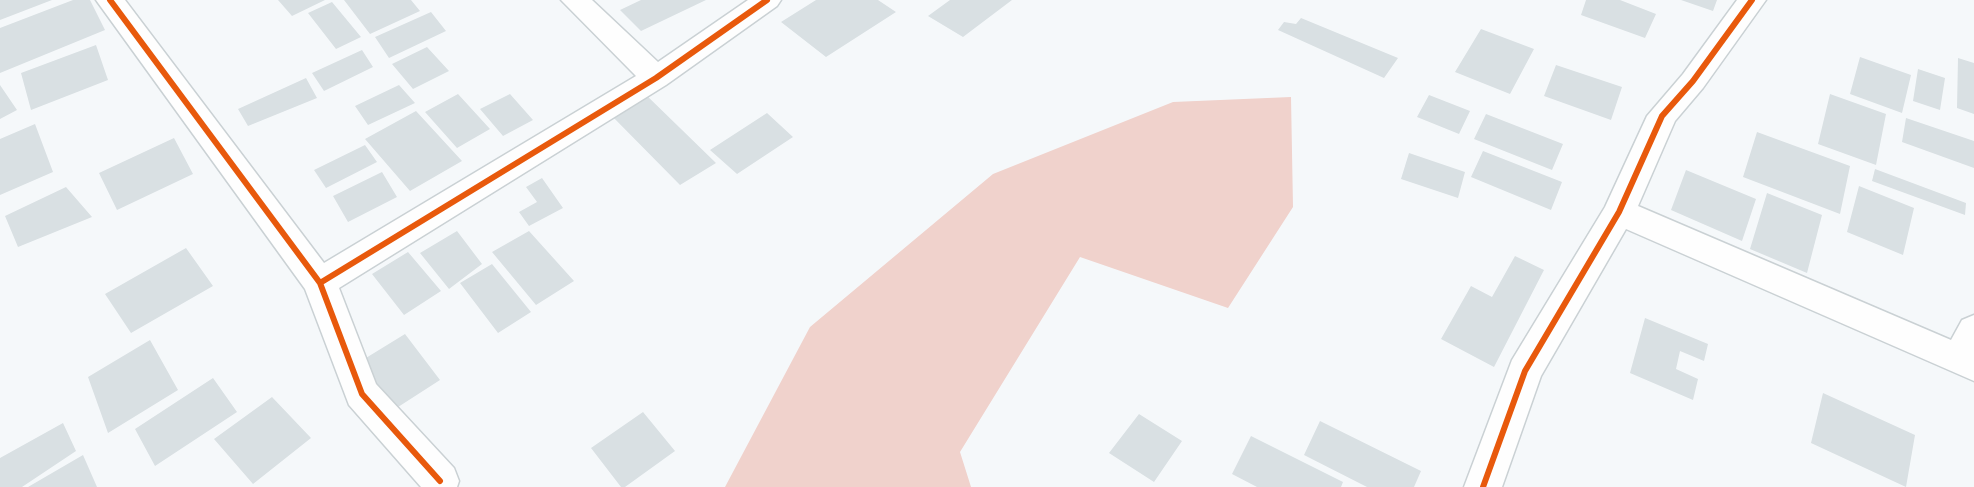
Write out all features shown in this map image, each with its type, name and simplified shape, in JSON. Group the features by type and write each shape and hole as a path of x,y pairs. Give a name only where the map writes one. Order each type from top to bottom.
{"street":[{"path":"110,0 320,283 362,394 440,481"},
{"path":"575,0 656,78"},
{"path":"320,283 656,78 767,0"},
{"path":"1483,487 1526,371 1546,332 1619,212 1662,116 1693,81 1752,0"},
{"path":"1619,212 1969,352"}],"shaded area":[{"path":"1291,97 1293,207 1228,308 1080,257 960,452 971,487 725,487 810,327 993,174 1173,102"}],"building":[{"path":"0,0 52,0 0,20"},
{"path":"73,0 90,0 105,30 0,73 0,28"},
{"path":"278,0 325,0 292,16"},
{"path":"344,0 411,0 420,11 370,34"},
{"path":"641,0 706,0 641,31 620,10"},
{"path":"816,0 878,0 896,12 826,57 781,22"},
{"path":"950,0 1012,0 963,37 928,16"},
{"path":"1586,0 1620,0 1656,14 1645,38 1581,15"},
{"path":"1681,0 1717,0 1713,11"},
{"path":"332,2 361,37 336,49 308,13"},
{"path":"431,12 446,31 389,58 375,37"},
{"path":"1301,18 1398,58 1384,78 1278,30 1284,22 1296,24"},
{"path":"1481,29 1534,49 1510,94 1455,72"},
{"path":"96,45 108,80 31,110 21,73"},
{"path":"427,47 449,71 413,89 392,64"},
{"path":"362,50 373,67 324,91 312,73"},
{"path":"1860,57 1911,75 1902,113 1850,94"},
{"path":"1958,58 1974,63 1974,114 1957,108"},
{"path":"1556,65 1622,87 1611,120 1544,96"},
{"path":"1918,69 1945,78 1940,110 1913,101"},
{"path":"306,78 317,98 248,126 238,109"},
{"path":"0,85 17,110 0,119"},
{"path":"399,85 415,103 368,125 355,106"},
{"path":"642,91 716,163 680,185 607,111"},
{"path":"458,94 490,129 457,148 425,112"},
{"path":"510,94 533,120 503,136 480,109"},
{"path":"1830,94 1886,114 1876,165 1818,144"},
{"path":"1429,95 1470,111 1459,134 1417,117"},
{"path":"416,111 462,161 410,191 365,139"},
{"path":"767,113 793,137 737,174 710,150"},
{"path":"1486,114 1563,144 1552,170 1474,139"},
{"path":"1906,118 1974,141 1974,168 1902,142"},
{"path":"35,124 53,172 0,195 0,139"},
{"path":"1757,132 1850,166 1840,214 1743,177"},
{"path":"174,138 193,174 117,210 99,173"},
{"path":"365,145 377,162 326,188 314,170"},
{"path":"1483,151 1562,182 1551,210 1471,177"},
{"path":"1409,153 1465,172 1458,198 1401,179"},
{"path":"1875,169 1966,203 1965,215 1872,181"},
{"path":"1686,170 1756,199 1742,241 1671,210"},
{"path":"382,172 397,197 348,222 333,196"},
{"path":"542,178 563,208 529,226 519,212 537,202 526,187"},
{"path":"1859,186 1914,208 1903,255 1847,232"},
{"path":"66,187 92,217 18,247 5,216"},
{"path":"1767,193 1822,215 1807,273 1750,249"},
{"path":"457,231 482,264 449,289 420,253"},
{"path":"529,231 574,281 536,305 492,252"},
{"path":"186,248 213,286 131,333 105,294"},
{"path":"408,252 441,291 404,315 372,274"},
{"path":"1515,256 1544,270 1494,367 1441,339 1471,286 1492,297"},
{"path":"492,264 531,312 498,333 460,283"},
{"path":"1645,318 1708,344 1704,361 1680,351 1676,369 1698,379 1693,400 1630,373"},
{"path":"405,334 440,380 395,409 361,361"},
{"path":"150,340 178,390 108,433 88,377"},
{"path":"213,378 237,412 155,466 135,429"},
{"path":"1823,393 1915,435 1906,487 1811,443"},
{"path":"272,397 311,438 253,484 214,439"},
{"path":"643,412 675,451 625,487 621,487 591,448"},
{"path":"1139,414 1182,441 1154,482 1109,453"},
{"path":"1320,421 1421,471 1414,487 1367,487 1304,455"},
{"path":"63,423 76,451 22,487 0,487 0,458"},
{"path":"1251,436 1343,482 1341,487 1257,487 1232,474"},
{"path":"83,455 97,487 28,487"}],"cycle path":[{"path":"110,0 320,283 362,394 440,481"},
{"path":"320,283 656,78 767,0"},
{"path":"1483,487 1525,371 1619,212 1662,116 1693,81 1752,0"}]}
